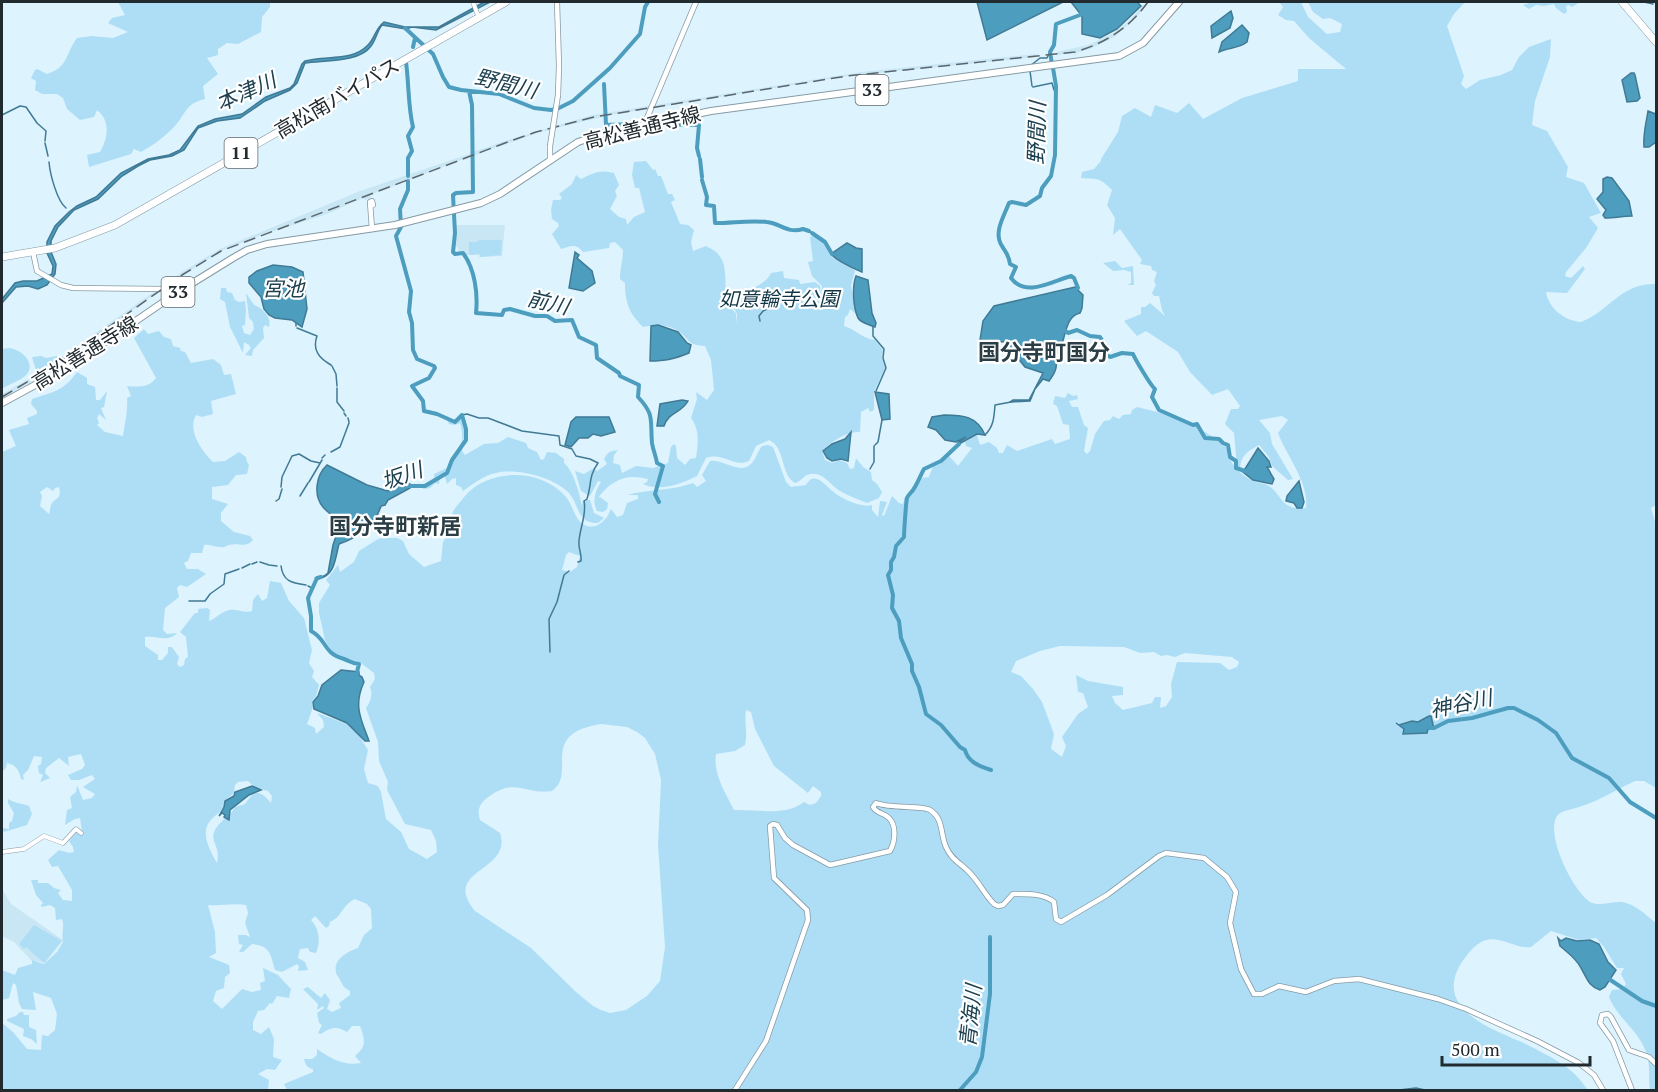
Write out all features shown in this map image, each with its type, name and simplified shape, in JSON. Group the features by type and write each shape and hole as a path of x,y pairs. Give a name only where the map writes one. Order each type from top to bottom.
{"highway":[{"name":"高松南バイパス","path":"424,46 475,8 498,2"},
{"name":"高松南バイパス","path":"2,256 45,249 93,235 126,219 424,46 506,2"},
{"path":"1623,2 1656,40"}],"main road":[{"path":"550,160 558,95 557,2"},
{"path":"644,125 696,2"},
{"name":"高松善通寺線","path":"2,403 60,372 178,292 253,248 401,224 488,200 578,142 592,136 711,111 1125,55 1143,43 1179,2"},
{"path":"370,206 372,229"},
{"path":"33,251 35,268 43,276 73,288 178,292"},
{"path":"735,1090 766,1041 808,920 807,910 773,876 770,826 777,825 785,838 793,845 826,864 835,865 853,858 890,851 894,838 893,826 888,817 874,810 876,803 885,807 925,807 930,810 939,819 944,841 950,854 959,865 968,870 994,904 1003,905 1012,894 1029,893 1048,898 1054,902 1056,919 1061,922 1107,895 1161,854 1174,853 1204,858 1227,877 1235,889 1236,896 1230,924 1241,969 1254,994 1262,994 1279,986 1306,992 1334,981 1359,979 1438,999 1537,1041 1580,1063 1594,1075 1603,1090"},
{"path":"1632,1090 1613,1041 1600,1023 1602,1016 1608,1014 1611,1017 1629,1050 1649,1057 1656,1064"}],"street":[{"path":"2,852 28,847 44,836 63,843 76,829 81,833"}],"shaded area":[{"path":"1146,2 1149,2 1136,18 1114,37 1076,53 1076,56 1074,53 1058,55 1057,52 1088,45 1112,34 1128,22"},
{"path":"1036,54 1037,57 847,76 605,116 537,133 473,156 473,152 505,141 593,115 862,72"},
{"path":"472,153 472,156 370,195 371,198 365,200 363,198 327,214 221,251 162,289 41,376 2,398 2,394 39,373 182,272 220,249 360,191"},
{"path":"455,225 505,225 502,256 479,257 479,255 465,255 465,251 459,252 458,247 454,247"},
{"path":"2,889 11,904 63,940 45,963 31,960 14,942 2,936"}],"green space":[{"path":"118,2 270,2 270,7 262,17 261,32 238,44 227,43 218,49 218,55 207,58 218,74 203,86 205,99 189,107 166,135 141,152 134,149 131,154 89,167 87,155 100,152 105,141 107,130 101,114 97,110 94,117 80,120 67,109 63,98 57,94 42,94 35,90 36,81 31,78 37,69 47,74 59,68 77,38 91,36 113,38 128,32 108,23 112,18 125,15"},
{"path":"1279,2 1301,2 1308,17 1327,34 1340,32 1342,24 1330,18 1323,19 1313,12 1308,2 1465,2 1447,26 1464,76 1461,84 1466,89 1480,80 1512,70 1519,57 1529,47 1551,39 1550,57 1535,101 1532,125 1547,131 1568,167 1566,177 1584,183 1601,213 1589,217 1598,228 1565,276 1571,278 1583,266 1585,269 1567,293 1546,292 1550,304 1564,317 1581,322 1633,288 1656,284 1656,505 1651,508 1656,525 1656,788 1644,781 1635,781 1596,801 1562,812 1557,816 1554,825 1563,862 1583,896 1594,903 1627,903 1656,923 1656,1090 1650,1090 1648,1062 1643,1044 1609,997 1612,990 1622,989 1626,984 1621,974 1624,968 1617,968 1596,938 1579,940 1551,931 1531,947 1492,939 1478,944 1460,965 1454,981 1455,995 1461,1007 1472,1017 1557,1061 1572,1072 1588,1090 287,1090 284,1084 313,1072 304,1059 312,1059 317,1055 317,1049 338,1061 361,1063 355,1056 362,1049 364,1042 360,1026 352,1026 347,1032 334,1028 321,1034 318,1033 322,1025 319,1023 317,1013 324,1008 323,1006 317,1010 318,1004 303,989 308,987 321,998 325,993 330,1000 327,1009 332,1012 341,1008 339,1003 350,995 350,991 344,987 336,974 337,963 346,953 358,948 364,935 372,928 371,909 367,904 355,899 347,904 326,928 315,916 311,920 318,935 316,953 310,952 308,948 300,949 298,958 305,962 308,970 298,971 297,964 282,972 275,970 271,955 263,947 252,944 243,952 239,952 243,945 239,944 238,935 250,937 245,923 248,913 246,905 208,905 215,932 216,953 209,957 229,965 230,973 225,977 224,988 216,991 213,1001 222,1009 242,989 252,992 261,990 260,983 265,981 263,968 278,975 291,989 289,998 277,996 272,1004 258,1011 253,1022 253,1030 261,1034 269,1027 274,1039 273,1057 282,1060 275,1070 267,1069 258,1074 269,1080 268,1090 2,1090 2,1023 27,1049 41,1050 42,1035 48,1036 55,1030 57,1014 51,998 33,992 36,1010 22,1009 16,985 13,983 9,998 2,1000 2,970 15,975 18,968 32,964 32,960 44,964 57,952 63,942 62,919 56,920 55,908 50,905 42,907 43,903 36,895 31,880 48,883 61,890 58,893 63,900 72,901 72,890 58,866 52,867 48,860 59,850 74,852 69,841 77,830 82,831 80,818 65,825 67,810 72,808 70,797 76,792 77,785 83,800 92,798 95,794 83,787 95,779 92,775 79,780 71,780 68,775 82,769 85,765 81,754 68,757 69,766 59,758 46,768 45,773 50,778 40,782 43,775 39,773 38,766 41,764 42,757 34,756 28,770 23,775 24,780 21,779 17,768 13,765 7,763 2,772 2,452 16,446 9,430 29,424 27,418 37,414 31,404 32,399 63,387 77,372 87,378 87,384 95,387 96,400 100,400 107,391 104,407 101,408 106,420 99,414 97,425 105,432 123,436 127,398 131,396 127,386 147,385 156,378 134,338 144,329 148,334 159,331 164,337 171,339 173,346 185,352 191,363 213,359 221,365 224,375 231,374 236,394 211,401 213,414 202,417 196,415 193,428 200,447 213,462 225,461 239,452 246,457 249,465 247,474 236,475 228,485 212,487 212,499 228,504 221,513 221,521 234,532 250,536 253,540 245,545 233,544 217,547 204,545 202,553 191,553 188,561 184,563 187,569 198,569 206,574 187,587 180,585 177,588 179,597 165,608 163,630 167,634 177,633 170,638 145,637 145,646 158,655 158,660 162,660 168,653 168,647 172,647 179,657 177,664 180,667 184,665 188,657 186,637 180,632 195,613 198,613 198,609 210,610 209,621 229,610 252,611 253,600 258,594 262,601 267,598 270,581 281,583 289,601 304,618 312,650 309,663 314,671 312,677 319,685 312,701 313,707 307,724 315,728 316,734 324,727 323,720 317,713 347,724 358,734 368,750 364,769 368,783 378,786 381,792 386,819 401,832 409,849 427,859 437,852 436,841 431,830 405,824 387,790 388,782 379,761 378,742 366,708 371,698 370,687 375,679 374,673 361,663 338,657 330,649 325,640 319,603 330,585 326,580 338,565 340,572 354,562 359,551 378,539 397,538 403,541 409,554 424,567 441,561 443,542 452,528 451,518 454,510 465,496 487,480 515,475 543,481 555,487 566,497 577,518 583,524 591,527 602,522 611,509 617,517 623,515 627,503 638,499 638,495 627,495 693,483 697,487 706,481 702,475 710,461 737,468 748,467 762,446 768,445 773,447 786,482 791,487 806,485 809,481 817,479 849,501 872,505 872,510 878,517 880,501 887,502 882,515 884,516 892,496 903,504 905,497 913,492 922,478 929,477 933,466 938,465 949,456 958,466 972,448 966,446 965,442 977,435 980,445 989,442 997,448 999,453 1003,453 1007,445 1017,451 1052,439 1055,444 1070,439 1069,425 1063,424 1057,406 1053,404 1055,396 1065,398 1068,393 1073,396 1077,395 1078,399 1069,401 1072,407 1078,407 1084,425 1088,428 1084,451 1087,454 1095,434 1104,421 1110,420 1113,416 1119,419 1123,415 1131,414 1132,410 1137,407 1197,425 1226,446 1229,458 1243,475 1272,488 1291,507 1306,508 1301,479 1278,433 1288,420 1282,416 1259,420 1270,433 1272,444 1293,479 1288,480 1272,466 1269,457 1259,445 1245,454 1240,469 1237,467 1234,433 1225,424 1231,409 1238,409 1240,406 1228,389 1212,395 1190,372 1178,352 1146,331 1137,336 1124,321 1141,314 1141,307 1150,303 1165,316 1159,296 1154,296 1152,293 1156,285 1154,281 1157,272 1152,270 1151,266 1140,264 1142,260 1120,229 1113,235 1115,218 1107,205 1112,190 1104,182 1081,178 1082,172 1094,169 1101,161 1118,132 1122,116 1135,108 1151,117 1155,105 1177,113 1189,103 1203,119 1242,98 1298,81 1298,69 1346,69 1309,38 1294,21 1286,20 1278,15 1283,7","holes":["47,487 53,491 59,487 59,497 51,505 49,514 40,506 42,496 40,492","569,552 580,556 577,567 570,572 562,570","1060,646 1124,647 1140,653 1154,652 1161,656 1175,657 1185,653 1232,657 1239,662 1237,667 1229,670 1220,663 1177,662 1171,684 1172,697 1166,706 1160,708 1161,697 1155,697 1152,703 1123,710 1115,703 1112,696 1123,695 1123,687 1088,681 1076,675 1078,692 1083,693 1088,707 1078,714 1062,737 1066,746 1062,757 1051,749 1054,734 1042,702 1021,676 1011,672 1016,661","746,710 751,712 755,729 774,766 808,793 813,786 821,792 816,803 810,805 804,802 796,807 780,811 734,810 718,776 716,754 735,751 745,745","601,724 627,727 645,738 655,754 661,780 658,845 665,947 660,981 647,996 626,1010 610,1013 593,1006 531,948 475,911 467,897 466,887 471,878 497,856 501,846 500,833 480,820 480,805 487,798 506,788 552,791 559,783 562,774 562,754 564,745 570,736 582,729","248,781 256,788 268,791 272,796 271,803 258,793 245,804 235,807 229,816 230,820 225,818 213,836 218,855 217,863 207,842 207,826 221,810 224,801 234,793 238,782"]},
{"path":"1532,2 1580,2 1572,7 1566,6 1567,12 1564,14 1554,4 1536,5 1529,9 1523,5"},
{"name":"如意輪寺公園","path":"646,161 653,170 655,169 658,176 661,176 668,194 672,194 675,200 671,202 680,224 688,225 694,230 691,242 693,251 706,246 717,253 722,261 727,301 736,313 736,324 737,314 731,303 747,296 771,273 783,271 784,278 799,280 800,284 815,282 820,286 821,299 822,286 812,276 808,262 813,261 810,237 814,235 824,243 833,258 844,262 855,271 851,285 856,314 850,309 845,317 844,326 875,340 883,350 882,358 885,368 874,392 874,410 870,412 868,408 861,412 860,432 840,437 822,451 825,460 832,463 839,460 847,463 850,469 854,468 856,458 863,467 871,472 872,480 882,492 879,498 867,503 840,491 817,474 807,475 795,483 787,474 778,449 769,440 756,446 749,461 743,463 718,457 706,458 697,476 677,484 656,487 643,484 648,479 640,477 620,479 598,498 608,503 607,509 603,512 597,511 594,500 601,482 598,481 590,496 581,491 575,471 584,474 594,468 597,471 607,464 604,459 608,453 613,451 618,450 614,455 613,463 620,465 622,473 636,466 653,468 668,463 671,447 674,444 677,458 685,465 690,459 696,458 697,432 691,418 697,399 696,392 707,400 714,390 711,360 705,346 693,344 677,330 668,326 643,327 634,317 627,302 625,283 620,279 623,250 615,242 610,243 609,248 583,252 576,246 561,249 552,234 559,226 552,219 553,200 562,198 559,194 572,184 576,175 581,179 597,172 614,173 619,185 615,191 617,196 610,209 619,217 626,219 627,225 634,217 645,212 639,188 635,188 632,175 634,162"},
{"path":"502,240 501,255 480,257 480,254 469,255 469,242"},
{"path":"1115,261 1122,268 1133,266 1134,285 1128,285 1131,283 1131,272 1113,271 1103,263"},
{"path":"221,288 226,288 227,292 232,293 235,300 245,301 245,325 242,326 244,333 250,335 254,329 253,322 249,318 246,293 254,305 268,317 269,327 265,325 263,328 264,338 253,350 252,356 245,355 251,348 244,342 243,353 230,327 225,302 220,299"},
{"path":"9,348 23,354 30,367 25,376 3,388 2,349"},
{"path":"57,356 57,359 32,377 36,370 32,357 46,358"},
{"path":"461,417 465,430 462,451 465,455 484,444 498,443 508,437 526,443 528,448 537,452 541,460 547,452 556,453 564,459 573,477 582,506 583,500 590,500 594,513 604,518 598,523 586,520 568,492 544,478 524,473 492,474 463,491 456,485 456,478 447,484 444,474 440,476 439,484 435,483 430,488 423,489 422,485 434,478 434,474 447,468 459,447 462,438 460,423 449,424 447,420 456,422"},
{"path":"8,799 29,806 32,814 27,825 4,832 2,828 9,829 14,813"},
{"path":"34,925 62,941 44,963 26,947 24,949 19,944"},
{"path":"20,1012 29,1015 29,1027 36,1030 37,1044 23,1036 24,1029 7,1021"}],"water":[{"path":"484,2 490,2 436,30 412,27 439,27"},
{"path":"977,2 1063,2 987,40"},
{"path":"1071,2 1137,2 1141,6 1117,29 1100,38 1082,34 1082,16"},
{"path":"1231,11 1233,18 1230,28 1212,38 1211,26"},
{"path":"384,22 412,27 406,29 382,25 371,46 358,55 340,60 305,63 297,83 290,90 265,101 240,118 217,121 198,128 184,150 172,156 150,160 122,176 98,199 74,210 58,227 51,241 51,252 56,264 55,274 47,285 38,289 28,286 16,287 2,303 2,299 15,283 37,281 52,274 53,266 47,253 47,242 55,226 77,206 96,197 121,173 148,159 169,155 180,150 198,126 215,119 242,114 266,97 290,88 305,61 354,54 370,42"},
{"path":"1242,25 1249,33 1247,42 1219,52 1222,42"},
{"path":"1631,73 1635,75 1640,98 1637,101 1627,102 1622,80"},
{"path":"1648,111 1656,114 1656,142 1649,147 1644,147 1644,133"},
{"path":"1612,178 1629,201 1632,216 1605,218 1603,215 1606,210 1597,199 1603,192 1603,179"},
{"path":"847,243 862,249 862,272 841,262 831,254"},
{"path":"575,252 579,255 577,258 592,271 595,283 583,291 569,288"},
{"name":"宮池","path":"273,265 292,267 303,272 307,309 302,327 292,320 269,315 264,309 261,297 249,283 249,277 257,271"},
{"path":"856,276 868,280 875,327 863,323 858,318 854,297"},
{"path":"1075,287 1083,295 1082,308 1067,326 1059,351 1055,356 1056,369 1053,375 1049,381 1043,379 1035,389 1030,401 1010,402 1029,400 1043,373 1025,367 1005,342 980,340 983,321 994,306"},
{"path":"658,325 678,332 691,345 689,353 661,361 650,361 651,326"},
{"path":"875,392 889,394 890,419 882,420"},
{"path":"688,401 666,421 664,426 657,426 660,404"},
{"path":"957,415 974,420 985,435 977,434 959,444 966,437 956,442 945,440 936,430 928,427 932,417"},
{"path":"576,417 609,417 615,432 601,436 593,434 588,438 579,438 571,447 565,445 571,422"},
{"path":"851,432 848,461 841,459 832,461 827,458 823,451 832,444 845,439"},
{"path":"1258,448 1269,461 1271,467 1267,467 1274,479 1272,484 1253,480 1243,472"},
{"path":"327,465 367,485 388,491 405,482 410,484 410,488 381,506 374,520 364,530 339,544 331,571 324,577 318,579 316,578 328,573 339,527 338,520 323,507 318,497 318,480"},
{"path":"1299,481 1304,502 1302,508 1297,508 1294,503 1286,501 1287,496"},
{"path":"341,670 359,672 364,682 359,705 361,719 369,741 365,741 347,723 314,709 313,702 322,685"},
{"path":"1431,716 1434,729 1428,729 1427,733 1403,734 1404,729 1396,723 1399,725 1412,721 1418,722"},
{"path":"252,786 261,790 249,795 230,810 229,820 222,813 219,816 225,801 234,796 235,792"},
{"path":"1558,938 1561,941 1566,938 1577,941 1590,940 1599,944 1608,962 1616,970 1605,987 1600,990 1590,984 1577,961 1560,946"}],"waterway":[{"name":"野間川","path":"405,28 433,54 449,87 499,94 534,108 551,110 573,101 610,68 640,34 648,2"},
{"path":"1644,2 1653,4"},
{"name":"野間川","path":"1052,64 1050,52 1054,45 1056,24 1083,12"},
{"name":"坂川","path":"413,47 415,38"},
{"path":"1030,66 1040,58 1047,58 1054,43"},
{"name":"坂川","path":"406,62 413,127 408,136 412,151 408,158 408,176"},
{"name":"野間川","path":"1053,68 1056,86 1055,155 1051,176 1042,188 1040,196 1026,205 1009,203 1000,225 999,236 1010,264 1016,267 1011,278 1017,284 1024,287 1040,286 1071,276 1078,288 1074,291"},
{"path":"1030,71 1032,86"},
{"path":"1033,87 1052,83 1054,90"},
{"path":"604,84 606,125 635,124"},
{"name":"前川","path":"469,91 472,105 473,192 453,195 455,233 453,252 463,253 470,266 476,290 476,313 502,315 504,310 510,309 535,316 547,316 555,321 572,320 579,337 596,345 597,358 620,376 639,385 638,397 651,418 652,443 657,463 663,466 655,494 659,502"},
{"path":"2,115 20,106 26,107 46,131 45,141"},
{"path":"656,124 699,125 697,148 699,156"},
{"path":"45,143 48,156"},
{"path":"700,159 702,177"},
{"path":"49,162 57,194 66,208"},
{"path":"702,180 707,197 706,205 714,206 715,223 767,222 792,230 809,231"},
{"name":"坂川","path":"407,486 425,486 447,473 452,460 466,440 462,415 455,422 424,411 423,401 412,386 429,378 435,368 417,359 413,350 412,323 409,312 411,291 396,236 401,227 400,209 408,190 408,181"},
{"path":"812,233 825,242 832,254"},
{"path":"760,321 759,316 769,308"},
{"path":"873,327 873,336 884,349 883,358 886,368 876,391"},
{"path":"297,328 317,336 316,349 331,365"},
{"name":"野間川","path":"1062,328 1068,333 1077,330 1090,336 1100,337 1106,346 1106,354 1110,357 1122,353 1133,354 1155,389 1152,397 1159,410 1193,425 1197,424 1205,438 1219,439 1228,445 1230,457 1236,461 1236,468 1248,472"},
{"path":"332,366 336,374 337,386"},
{"path":"337,388 337,402 344,411"},
{"path":"985,435 992,425 995,405 1011,402"},
{"path":"462,415 488,418 522,431 559,436 560,445 572,449 576,456 598,463 591,477 587,499 584,501 585,511 579,544 581,561 578,562"},
{"path":"348,418 349,422"},
{"path":"875,445 878,442 882,420"},
{"path":"331,452 340,447 349,423"},
{"path":"959,444 941,461 924,469 908,497 904,537 896,546 888,575 893,595 892,608 899,621 901,638 912,664 912,671 926,714 941,725 965,750 971,761 991,770"},
{"path":"870,469 874,462 874,446"},
{"path":"281,487 282,477 292,456 299,454 320,463"},
{"path":"322,458 325,455"},
{"path":"309,482 322,460"},
{"path":"300,496 308,483"},
{"path":"276,501 282,489"},
{"path":"252,564 257,562"},
{"path":"260,562 277,566"},
{"path":"242,568 250,564"},
{"path":"281,566 286,578 306,585"},
{"path":"189,601 205,601 210,594 224,584 225,574 239,569"},
{"path":"550,652 549,619 557,602 564,575 569,571"},
{"name":"坂川","path":"321,577 317,578 308,598 311,631 332,653 359,664 356,676"},
{"name":"坂川","path":"308,586 312,588"},
{"name":"神谷川","path":"1429,728 1448,721 1514,708 1538,720 1556,733 1572,758 1609,778 1630,802 1656,818"},
{"name":"青海川","path":"960,1090 976,1072 982,1057 990,994 990,937"},
{"path":"1606,977 1642,1001 1656,1006"},
{"path":"1399,1090 1416,1088 1425,1090"}],"railway":[{"path":"2,397 52,367 182,275 221,251 536,132 594,117 847,76 1075,52 1097,44 1125,27 1148,2"}],"district":[{"name":"国分寺町国分","path":"1044,352"},
{"name":"国分寺町新居","path":"395,526"}],"water label":[{"name":"本津川","path":"246,92"}]}
